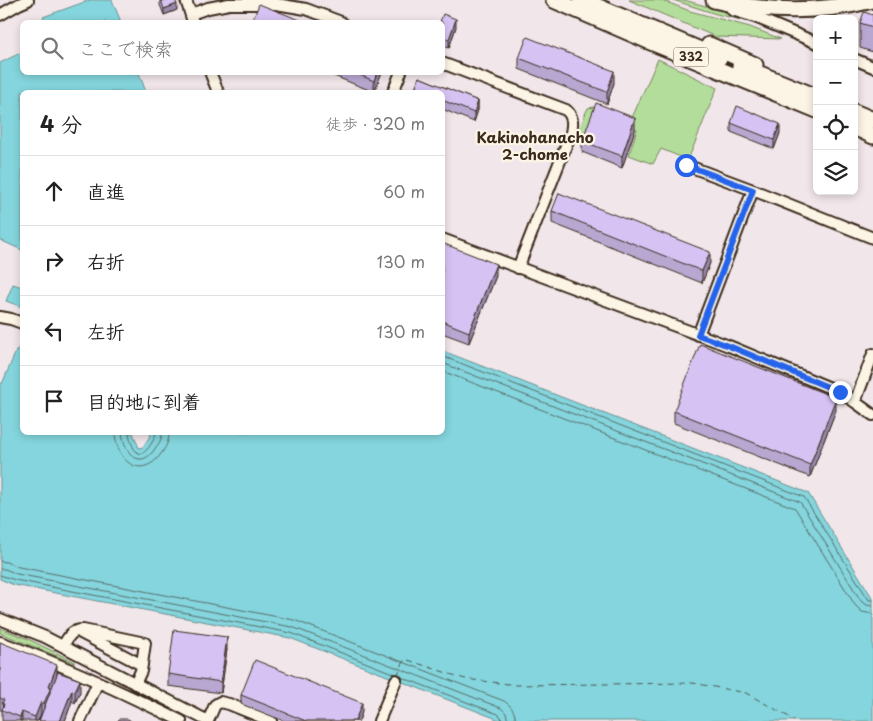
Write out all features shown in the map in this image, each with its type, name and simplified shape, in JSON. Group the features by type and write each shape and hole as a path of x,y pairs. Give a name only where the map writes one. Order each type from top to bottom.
{"highway":[{"name":"332","path":"582,0 606,6 731,63 813,94"},
{"path":"714,0 748,7 793,10 836,7 873,0"},
{"name":"332","path":"559,2 813,108"},
{"path":"858,114 873,120"},
{"path":"858,129 873,136"}],"street":[{"path":"0,15 28,0"},
{"path":"186,0 192,18 208,8 229,4 276,4 306,9 336,20"},
{"path":"705,0 755,17 813,41"},
{"path":"858,60 873,66"},
{"path":"445,64 566,110 572,118 572,132 518,268"},
{"path":"211,75 217,90"},
{"path":"394,90 400,75"},
{"path":"686,165 873,238"},
{"path":"698,335 753,190"},
{"path":"445,241 729,346 840,392 873,415"},
{"path":"0,317 20,322"},
{"path":"855,402 873,354"},
{"path":"0,620 36,633 63,646 208,721 215,705 220,702 230,704 271,721"},
{"path":"63,646 70,634 76,630 145,643 141,671 135,684"},
{"path":"76,630 142,664"},
{"path":"0,642 98,682 181,721"},
{"path":"378,721 396,680"},
{"path":"80,721 98,682"}],"green space":[{"path":"629,0 661,0 690,11 750,27 781,39 716,37"},
{"path":"673,0 684,0 745,17 783,34 750,22 716,14"},
{"path":"658,59 717,88 688,160 661,149 653,164 629,155 637,129 596,113 584,140 576,140 588,108 595,107 631,120"},
{"path":"0,628 28,639 75,662 0,633"}],"water":[{"path":"90,0 112,0 120,20 44,20 43,17"},
{"path":"20,53 20,75 140,75 145,90 20,90 20,249 0,240 0,63"},
{"path":"13,284 20,286 20,306 6,301"},
{"path":"17,349 20,350 20,435 134,435 139,448 143,447 150,435 445,435 445,352 808,493 873,599 873,721 502,721 290,638 14,585 0,579 0,383 2,384"}],"building":[{"path":"161,0 175,0 177,4 164,9"},
{"path":"259,4 300,20 253,20"},
{"path":"864,12 873,15 873,27 860,23"},
{"path":"443,14 456,19 449,39 445,38 445,20 441,20"},
{"path":"527,37 614,71 607,92 519,58"},
{"path":"360,75 376,75 374,81"},
{"path":"419,77 478,101 474,113 445,101 445,90 415,89"},
{"path":"596,103 635,118 622,156 582,141"},
{"path":"737,106 780,124 774,140 731,123"},
{"path":"559,193 710,252 702,271 552,211"},
{"path":"445,244 496,264 469,332 445,322"},
{"path":"700,344 836,398 810,465 674,411"},
{"path":"174,630 227,637 221,682 168,674"},
{"path":"0,642 57,665 49,686 51,687 44,703 41,702 35,717 22,712 20,717 2,710 4,700 0,698"},
{"path":"255,660 362,703 355,721 306,721 241,695"},
{"path":"58,672 80,680 75,691 72,690 60,721 39,721"},
{"path":"119,719 128,719 131,721 118,721"}],"ferry route":[{"path":"397,676 405,659 465,679 517,685 693,683 746,693 794,721"}],"district":[{"name":"Kakinohanacho 2-chome","path":"535,146"}],"route":[{"path":"686,165 753,190 698,335 840,392"}]}
